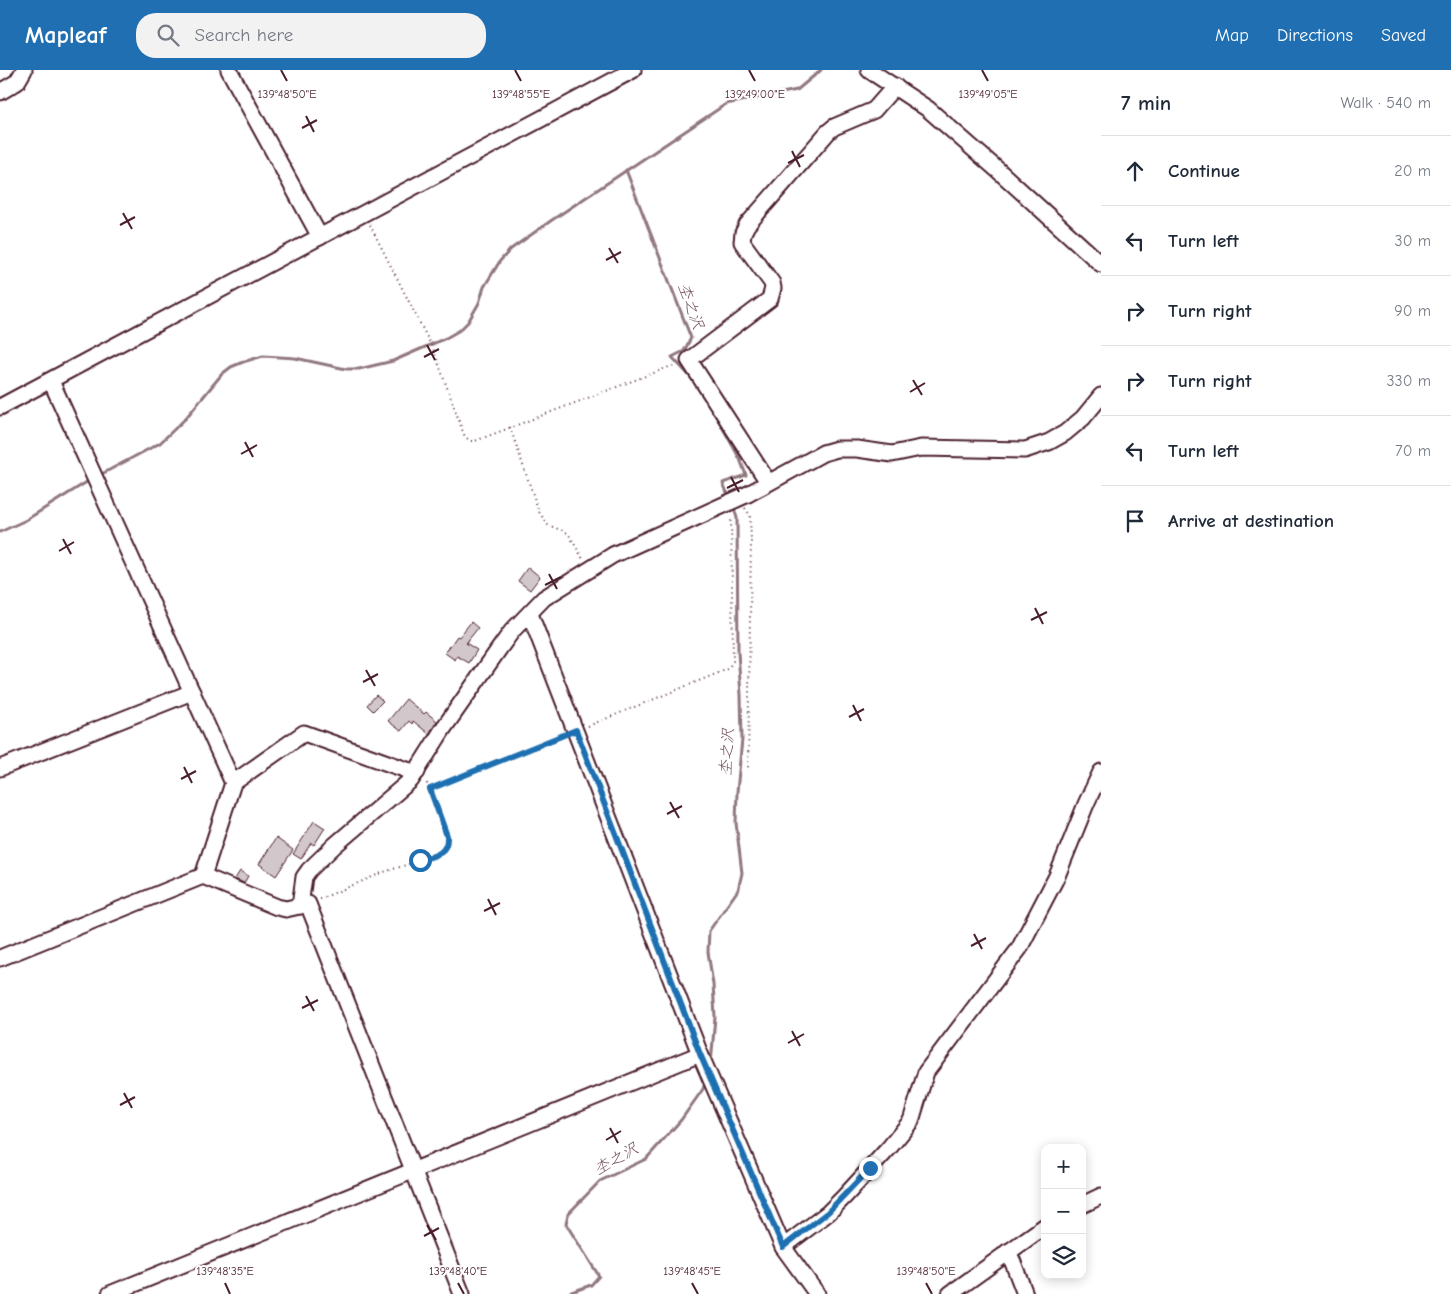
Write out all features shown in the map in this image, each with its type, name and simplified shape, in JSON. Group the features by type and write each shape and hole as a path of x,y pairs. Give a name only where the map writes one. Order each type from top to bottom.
{"street":[{"path":"0,92 17,82 24,70"},
{"path":"229,70 320,236"},
{"path":"0,407 633,70"},
{"path":"869,70 928,109 1101,264"},
{"path":"768,482 688,360 770,298 773,288 772,283 742,242 743,233 747,225 828,132 834,127 874,110 895,86"},
{"path":"50,381 233,783"},
{"path":"462,1294 414,1171 304,905 304,877 336,845 411,780 512,631 544,598 613,555 735,499 823,452 857,449 892,454 921,448 1025,450 1049,442 1066,433 1083,418 1101,396"},
{"path":"530,614 700,1054 783,1247 817,1294"},
{"path":"0,768 192,692"},
{"path":"203,876 233,783 304,733 417,772"},
{"path":"783,1247 844,1197 911,1121 926,1072 1019,949 1057,876 1101,772"},
{"path":"0,958 203,876 286,909 304,905"},
{"path":"110,1294 700,1054"},
{"path":"1086,1202 1101,1196"},
{"path":"950,1294 1041,1229"},
{"path":"1007,1252 1025,1294"}],"path":[{"path":"364,214 434,351 459,424 465,437 471,440 475,441 688,360"},
{"path":"510,427 539,512 548,525 568,534 589,570"},
{"path":"430,789 728,669 733,661 731,509 735,499 750,514 748,771"},
{"path":"304,905 384,872 441,854 448,844 447,836 430,789 417,772"}],"building":[{"path":"528,567 540,577 530,590 518,581"},
{"path":"471,622 478,628 466,643 477,650 469,663 457,656 455,660 445,653 457,636 459,637"},
{"path":"376,695 383,701 373,711 367,705"},
{"path":"406,699 424,714 426,712 437,721 429,734 413,721 412,724 409,721 401,731 388,721"},
{"path":"314,821 325,828 314,845 311,843 301,859 293,854"},
{"path":"276,838 293,850 276,876 259,864"},
{"path":"240,871 248,876 244,883 235,879"}],"waterway":[{"path":"98,476 160,443 185,419 222,374 231,367 243,362 263,356 280,357 295,358 346,369 359,369 393,361 446,338 460,330 468,322 479,303 484,287 500,261 511,249 726,104 797,90 821,70"},
{"name":"杢之沢","path":"626,170 691,338 684,351 672,357 696,383"},
{"name":"杢之沢","path":"710,405 740,459 746,475 723,483 729,497"},
{"path":"0,532 26,520 90,480"},
{"name":"杢之沢","path":"711,1064 715,1017 713,984 708,952 709,931 738,890 742,873 736,823 742,739 738,652 737,518 733,505"},
{"name":"杢之沢","path":"566,1294 591,1285 599,1276 566,1224 568,1214 600,1181 646,1159 681,1120 703,1089 706,1080"}],"route":[{"path":"420,860 441,854 448,844 447,836 430,789 576,730 700,1054 783,1247 828,1212 870,1168"}]}
